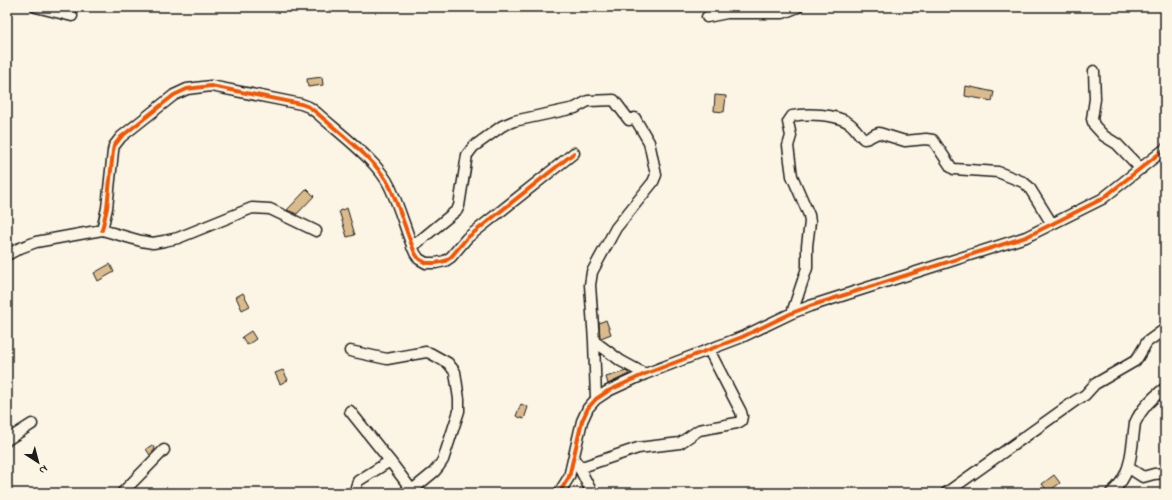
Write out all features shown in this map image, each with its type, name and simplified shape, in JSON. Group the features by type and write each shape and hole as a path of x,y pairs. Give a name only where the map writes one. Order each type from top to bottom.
{"street":[{"path":"36,7 72,16"},
{"path":"707,17 727,13 783,13 798,7"},
{"path":"1094,71 1095,99 1092,119 1094,125 1104,136 1117,144 1141,169"},
{"path":"102,230 107,208 113,152 118,141 174,95 187,89 211,86 301,104 309,107 370,160 384,176 390,186 412,247 419,259 426,263 436,264 451,257 467,238 574,153"},
{"path":"412,247 459,206 467,155 473,146 502,126 514,121 575,108 588,102 614,100 629,120 635,118 649,142 656,175 653,182 616,228 592,272 590,285 596,398"},
{"path":"792,313 807,268 807,246 810,222 809,214 792,176 788,146 790,136 788,122 792,116 832,116 850,123 864,139 868,139 878,133 905,141 926,139 933,140 949,165 954,169 998,172 1027,184 1052,224"},
{"path":"559,493 568,477 582,420 588,408 596,398 608,391 645,374 761,329 792,313 1026,237 1102,199 1163,153"},
{"path":"7,255 29,244 102,230 153,243 164,242 178,238 252,208 270,209 316,231"},
{"path":"946,493 1085,395 1095,384 1135,361 1146,342 1165,329"},
{"path":"594,341 621,361 645,374"},
{"path":"580,468 638,448 680,443 700,430 741,421 741,412 709,350"},
{"path":"350,351 386,359 421,352 430,353 448,363 455,372 459,399 459,410 442,460 434,472 413,492 350,411"},
{"path":"1111,493 1123,480 1129,468 1135,423 1142,411 1165,388"},
{"path":"7,440 32,424"},
{"path":"122,493 164,450"},
{"path":"573,456 592,493"},
{"path":"356,493 358,481 390,461"},
{"path":"1129,468 1143,478 1154,474 1165,473"}],"building":[{"path":"322,77 323,85 308,87 307,79"},
{"path":"966,86 994,92 992,101 965,96"},
{"path":"715,95 726,96 724,112 714,111"},
{"path":"307,189 314,196 297,214 287,210"},
{"path":"347,208 355,235 347,237 339,211"},
{"path":"110,264 114,272 98,281 94,273"},
{"path":"243,293 250,306 242,310 236,297"},
{"path":"606,320 611,334 600,338 599,323"},
{"path":"251,331 256,339 247,345 242,337"},
{"path":"283,370 288,380 280,384 275,373"},
{"path":"626,371 629,374 608,384 606,377"},
{"path":"521,404 528,407 524,419 516,416"},
{"path":"152,445 155,449 150,455 146,449"},
{"path":"1054,475 1060,483 1048,492 1042,484"}],"cycle path":[{"path":"102,230 107,208 114,146 121,137 174,95 187,89 211,86 301,104 309,107 368,158 385,177 394,195 415,253 419,259 426,263 445,261 451,257 467,238 574,153"},
{"path":"559,493 569,477 582,421 588,408 596,399 608,391 645,374 742,337 810,306 1026,237 1102,199 1165,149"}]}
